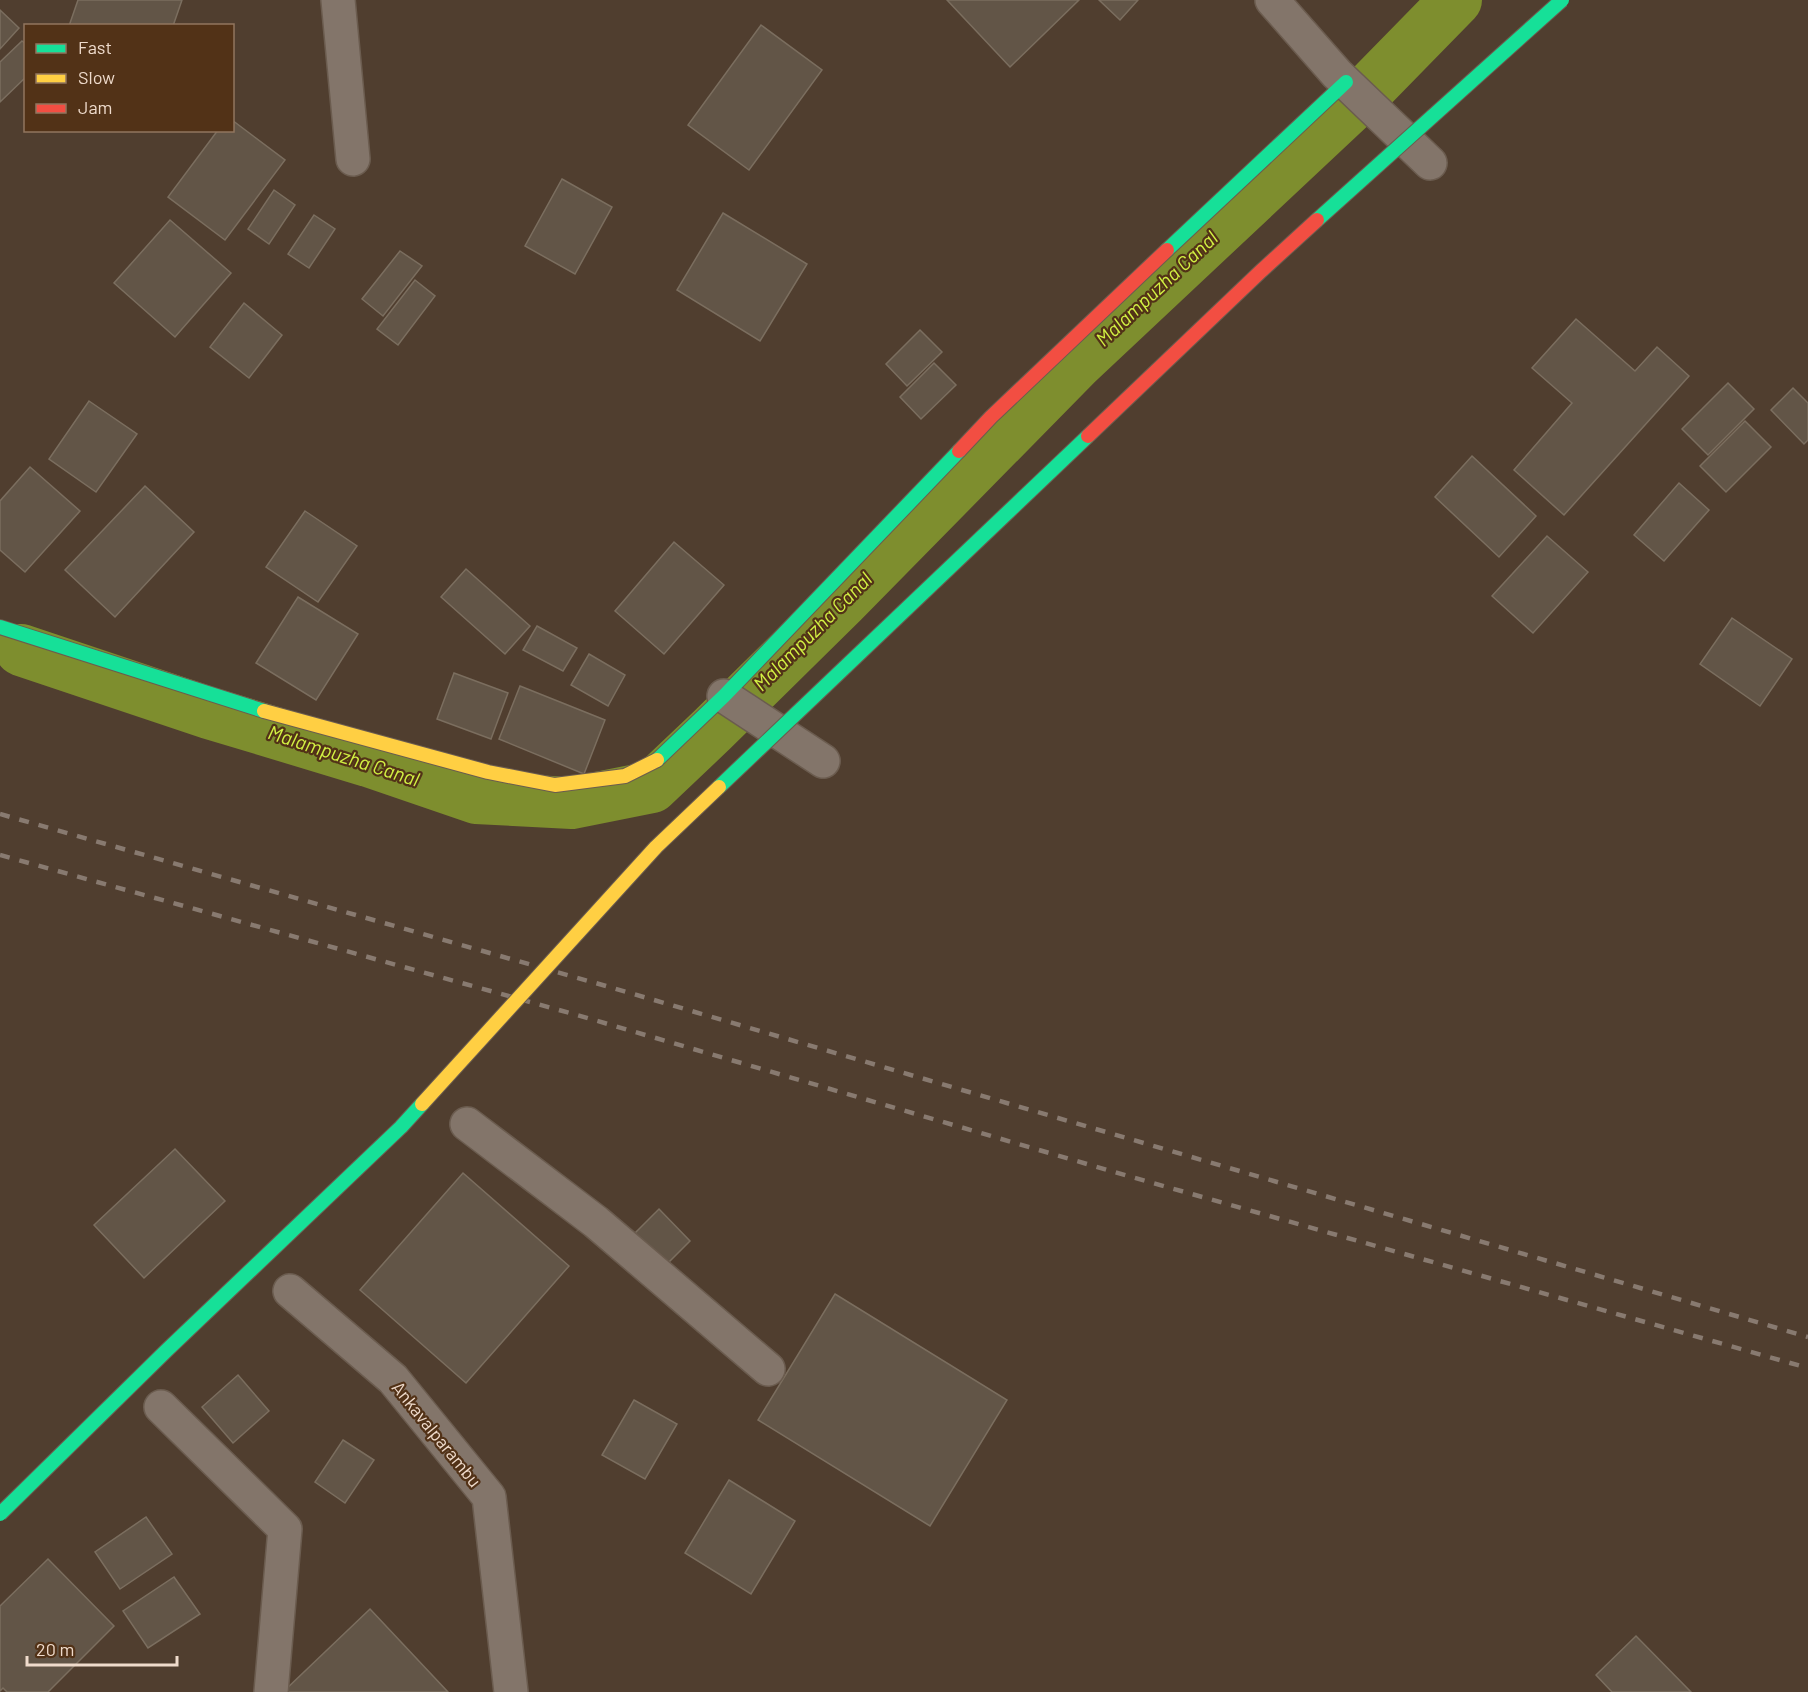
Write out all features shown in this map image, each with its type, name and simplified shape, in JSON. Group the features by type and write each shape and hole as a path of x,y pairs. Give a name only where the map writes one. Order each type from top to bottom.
{"main road":[{"path":"0,1514 167,1350 401,1127 656,847 1260,272 1562,0"},
{"path":"0,627 254,708 488,772 555,785 625,776 654,763 724,696 992,417 1342,78"}],"street":[{"path":"338,0 353,159"},
{"path":"1272,0 1342,78 1430,163"},
{"path":"724,696 817,758"},
{"path":"467,1124 596,1222 768,1369"},
{"name":"Ankavalparambu","path":"290,1291 393,1379 489,1497 511,1692"},
{"path":"161,1407 285,1528 271,1692"}],"building":[{"path":"78,0 182,0 174,24 70,24"},
{"path":"947,0 1079,0 1010,67"},
{"path":"1099,0 1138,0 1120,20"},
{"path":"0,10 19,28 0,49"},
{"path":"761,25 822,70 749,170 688,125"},
{"path":"22,41 24,42 24,79 0,102 0,62"},
{"path":"234,122 285,160 225,240 168,197 217,132 234,132"},
{"path":"562,179 612,207 575,274 525,246"},
{"path":"274,190 295,205 269,244 248,229"},
{"path":"723,213 807,264 760,341 677,290"},
{"path":"314,215 335,229 309,268 288,254"},
{"path":"170,220 231,273 175,337 114,283"},
{"path":"400,251 422,266 383,316 362,299"},
{"path":"415,280 435,296 398,345 377,329"},
{"path":"244,303 282,335 249,378 210,347"},
{"path":"1576,319 1635,371 1657,347 1689,376 1564,515 1514,470 1572,403 1532,368"},
{"path":"920,330 942,352 907,386 886,364"},
{"path":"934,363 956,385 921,419 900,397"},
{"path":"1728,383 1754,409 1708,455 1682,429"},
{"path":"1793,388 1808,403 1808,440 1804,444 1771,410"},
{"path":"89,401 137,434 96,492 49,459"},
{"path":"1745,421 1771,447 1726,492 1700,466"},
{"path":"1472,456 1536,516 1499,557 1435,497"},
{"path":"30,467 80,511 25,572 0,550 0,501"},
{"path":"1679,483 1709,510 1664,561 1634,535"},
{"path":"145,486 194,532 115,617 65,570"},
{"path":"305,511 357,546 318,602 266,567"},
{"path":"1547,536 1588,572 1533,633 1492,596"},
{"path":"674,542 724,585 664,654 615,611"},
{"path":"466,569 530,626 505,654 441,597"},
{"path":"298,597 358,634 316,700 256,663"},
{"path":"1732,618 1792,659 1760,706 1700,664"},
{"path":"537,626 577,648 563,671 523,650"},
{"path":"589,654 625,675 608,706 571,685"},
{"path":"454,673 508,693 491,739 437,719"},
{"path":"520,686 605,720 584,774 499,739"},
{"path":"175,1149 225,1201 144,1278 94,1225"},
{"path":"463,1173 569,1266 466,1383 360,1290"},
{"path":"659,1209 690,1241 657,1274 626,1242"},
{"path":"835,1294 1007,1400 930,1526 758,1420"},
{"path":"238,1375 269,1411 233,1443 202,1407"},
{"path":"634,1400 677,1424 645,1479 602,1455"},
{"path":"343,1440 374,1460 345,1503 315,1482"},
{"path":"729,1480 795,1521 751,1594 685,1553"},
{"path":"146,1517 172,1554 120,1589 95,1552"},
{"path":"48,1559 114,1626 48,1692 7,1692 3,1688 0,1691 0,1606"},
{"path":"174,1577 200,1614 148,1648 123,1611"},
{"path":"370,1609 448,1692 283,1692"},
{"path":"1636,1636 1691,1692 1612,1692 1596,1675"}],"waterway":[{"name":"Malampuzha Canal","path":"21,650 476,798 572,803 652,787 843,601 1077,363 1369,89 1456,0"}],"railway":[{"path":"0,814 606,986 1808,1337"},
{"path":"0,855 577,1015 1128,1176 1808,1368"}],"traffic: fast":[{"path":"1317,220 1562,0"},
{"path":"1167,250 1346,82"},
{"path":"719,787 1088,436"},
{"path":"657,760 724,696 959,451"},
{"path":"0,627 264,711"},
{"path":"0,1514 167,1350 401,1127 422,1104"}],"traffic: slow":[{"path":"264,711 488,772 555,785 625,776 657,760"},
{"path":"422,1104 656,847 719,787"}],"traffic: jam":[{"path":"1088,436 1317,220"},
{"path":"959,451 991,417 1167,250"}]}
